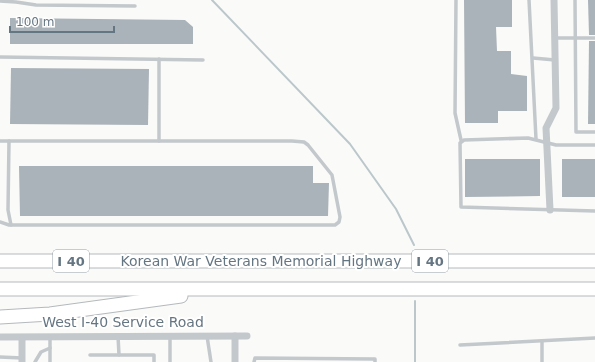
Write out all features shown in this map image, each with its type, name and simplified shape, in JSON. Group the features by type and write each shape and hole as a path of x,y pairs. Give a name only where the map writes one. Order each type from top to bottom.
{"highway":[{"name":"Korean War Veterans Memorial Highway","path":"0,261 595,261"},
{"name":"Korean War Veterans Memorial Highway","path":"0,289 595,289"},
{"path":"0,317 50,314 234,290"}],"street":[{"path":"550,210 546,128 556,108 554,0"},
{"name":"West I-40 Service Road","path":"0,337 22,338 50,335 246,336"},
{"path":"235,336 235,362"},
{"path":"22,338 22,360"}],"lane":[{"path":"456,0 455,113 461,140 461,207 595,211"},
{"path":"529,0 536,139"},
{"path":"575,0 576,132 595,132"},
{"path":"0,2 16,2 36,5 135,6"},
{"path":"555,38 595,38"},
{"path":"0,57 203,60"},
{"path":"533,58 555,60"},
{"path":"159,59 159,141"},
{"path":"461,140 536,139 547,141 556,145 595,145"},
{"path":"0,141 304,142 332,175 340,220 334,225 11,225 0,222"},
{"path":"9,141 8,210 11,225"},
{"path":"50,335 50,362"},
{"path":"118,335 119,355"},
{"path":"170,335 170,362"},
{"path":"208,336 211,362"},
{"path":"460,345 595,338"},
{"path":"542,341 542,362"},
{"path":"35,362 37,356 41,352 50,348"},
{"path":"90,355 154,355 154,362"},
{"path":"3,362 2,357 22,360"},
{"path":"254,362 255,358 300,360 375,359 375,362"}],"building":[{"path":"464,0 512,0 512,27 496,27 497,51 511,51 511,74 527,76 527,111 498,111 498,123 465,123"},
{"path":"588,0 595,0 595,35 589,35"},
{"path":"10,18 185,20 193,27 193,44 10,44"},
{"path":"589,41 595,41 595,124 588,124"},
{"path":"11,68 149,69 148,125 10,124"},
{"path":"465,159 540,159 540,196 465,197"},
{"path":"562,159 595,159 595,197 562,197"},
{"path":"19,166 313,166 313,183 329,183 328,216 20,216"}],"waterway":[{"path":"212,0 350,144 396,209 414,245"},
{"path":"415,301 415,362"}]}
